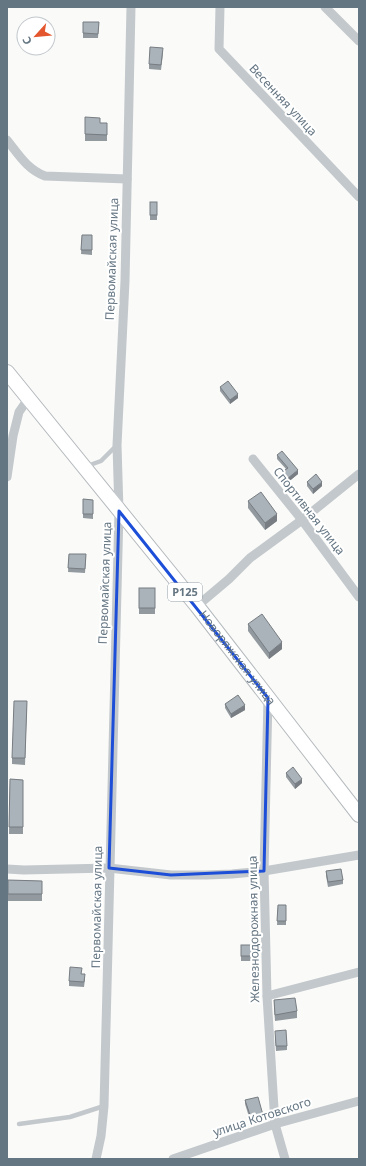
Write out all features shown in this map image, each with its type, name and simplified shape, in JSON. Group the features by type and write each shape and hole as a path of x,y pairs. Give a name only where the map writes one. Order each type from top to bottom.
{"main road":[{"name":"Новоряжская улица","path":"7,372 197,606 359,814"}],"street":[{"name":"Первомайская улица","path":"96,1159 101,1136 104,1106 119,511 117,445 125,281 131,7"},
{"name":"Весенняя улица","path":"220,7 220,49 359,197"},
{"path":"325,7 359,41"},
{"path":"7,140 28,166 37,173 45,176 127,179"},
{"path":"7,477 13,436 19,412 28,399"},
{"name":"Спортивная улица","path":"253,459 302,520 359,597"},
{"path":"197,606 229,579 250,558 302,520 359,474"},
{"name":"Железнодорожная улица","path":"268,698 264,871 267,996 275,1124 285,1159"},
{"path":"7,869 109,868 171,875 206,876 264,871 359,855"},
{"path":"267,996 359,972"},
{"name":"улица Котовского","path":"173,1159 275,1124 359,1101"}],"lane":[{"path":"83,467 101,462 117,445"},
{"path":"19,1124 70,1117 104,1106"}],"highlighted area":[{"path":"119,511 268,698 264,871 171,875 109,868"}],"building":[{"path":"83,22 99,22 98,34 83,33"},
{"path":"150,47 163,48 161,65 149,64"},
{"path":"85,117 100,118 100,123 107,123 107,135 85,134"},
{"path":"150,202 157,202 157,215 150,215"},
{"path":"82,235 92,235 92,250 81,250"},
{"path":"228,381 238,394 230,400 220,387"},
{"path":"282,451 298,470 287,479 282,472 288,468 277,455"},
{"path":"316,474 322,482 313,489 307,482"},
{"path":"261,492 277,514 265,523 248,501"},
{"path":"83,499 93,500 93,514 83,514"},
{"path":"69,554 86,554 85,569 68,568"},
{"path":"139,588 155,588 155,608 139,608"},
{"path":"262,614 282,642 269,653 248,624"},
{"path":"238,695 245,705 231,714 225,704"},
{"path":"14,701 27,701 25,758 12,758"},
{"path":"293,767 302,779 295,784 286,773"},
{"path":"10,779 23,780 23,827 9,827"},
{"path":"341,869 343,880 328,882 326,871"},
{"path":"8,880 42,881 42,894 8,894"},
{"path":"278,905 286,905 286,921 277,921"},
{"path":"241,945 254,945 254,956 241,956"},
{"path":"70,967 82,968 81,974 85,974 84,982 69,981"},
{"path":"295,998 297,1011 275,1015 274,1000"},
{"path":"286,1030 287,1046 276,1046 275,1031"},
{"path":"258,1097 263,1115 251,1118 245,1100"}]}
